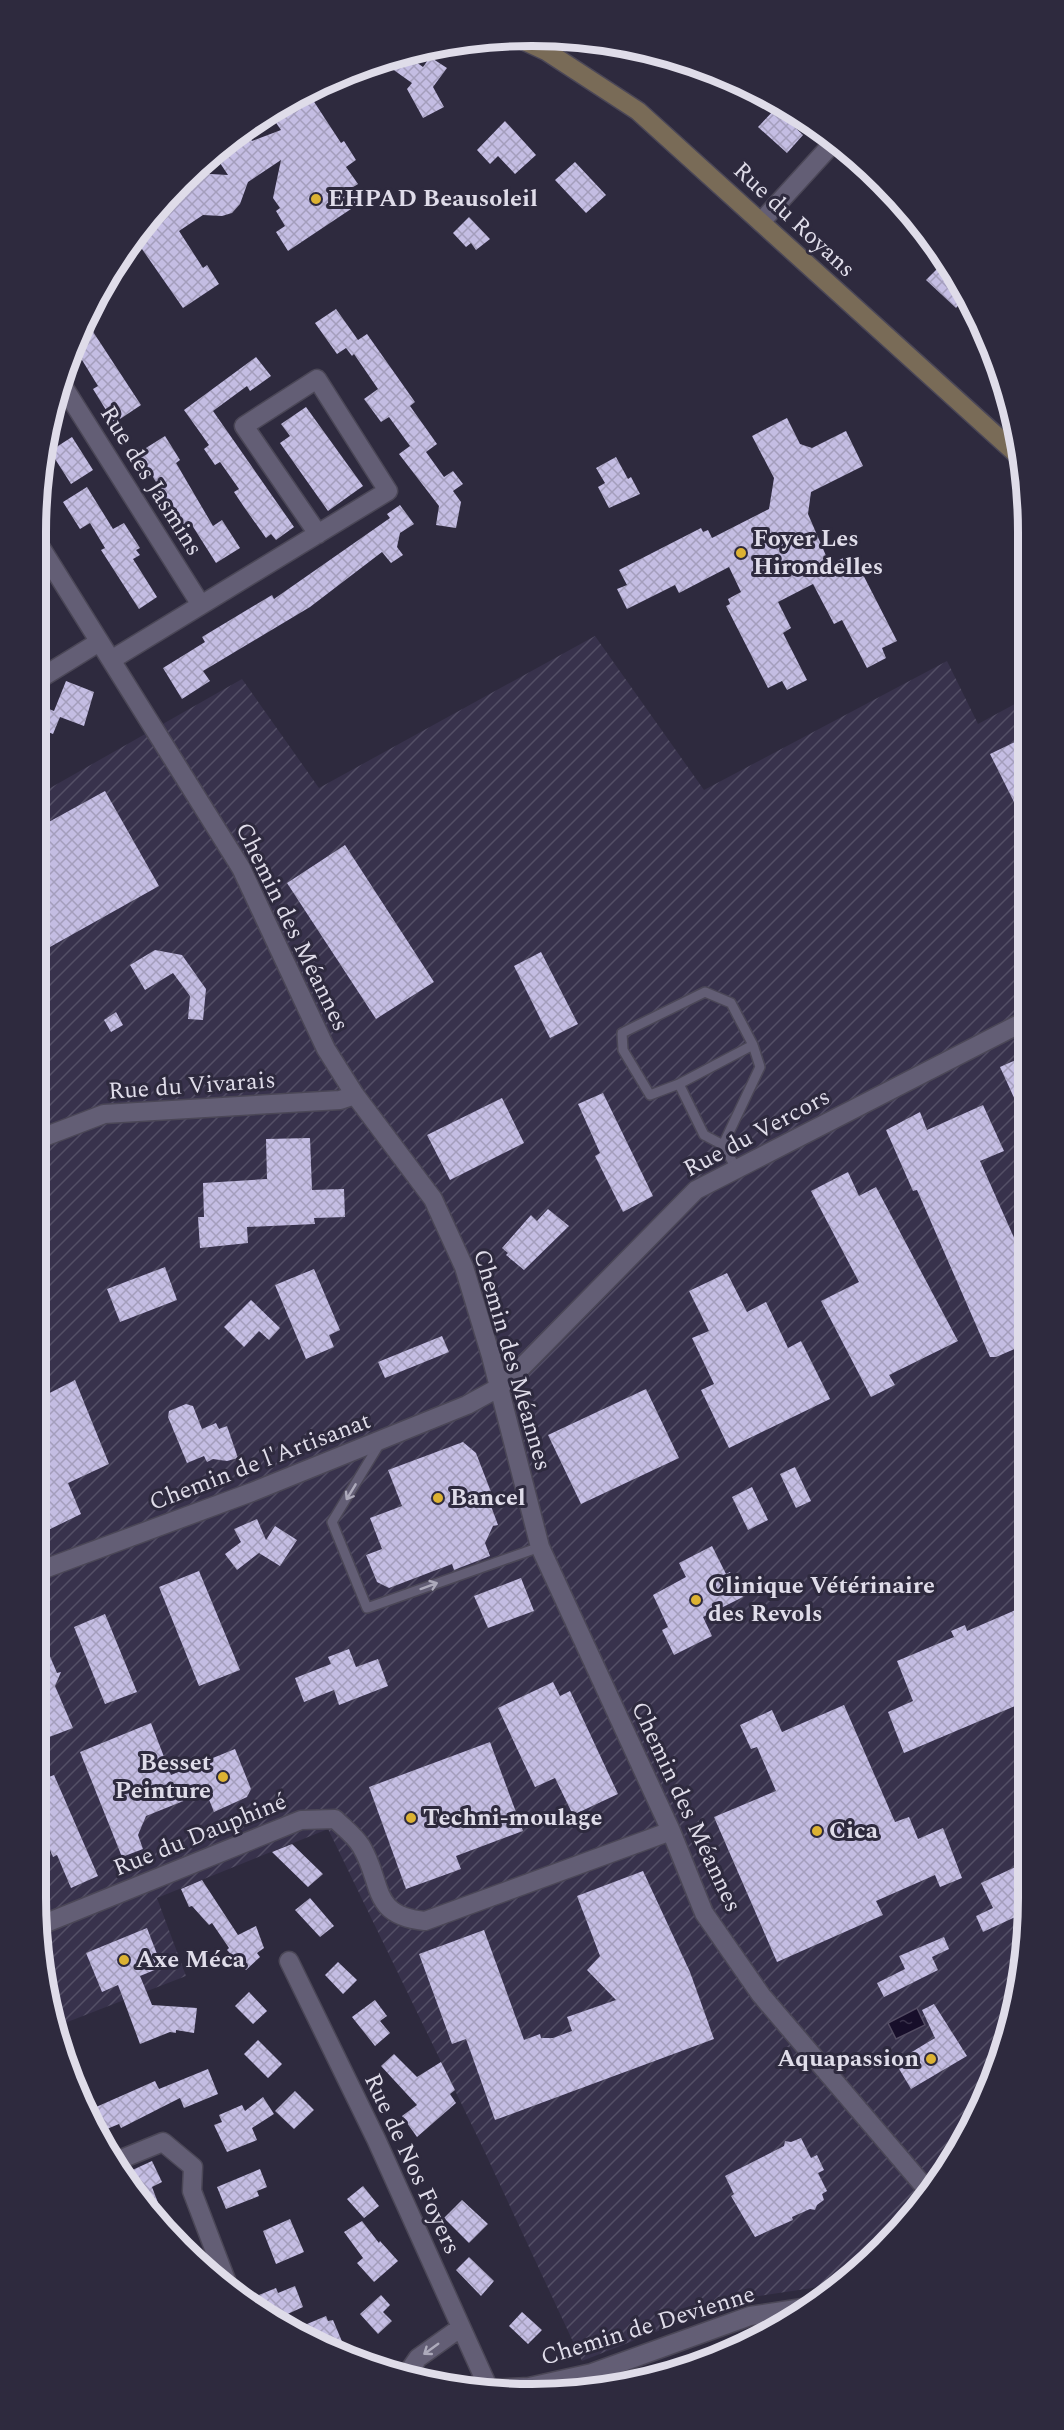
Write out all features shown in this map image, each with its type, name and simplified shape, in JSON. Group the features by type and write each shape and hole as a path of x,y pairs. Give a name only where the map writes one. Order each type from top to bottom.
{"street":[{"name":"Rue du Royans","path":"536,46 638,111 1010,448"},
{"path":"761,222 829,148"},
{"path":"111,660 388,492 317,379 244,426 318,534"},
{"name":"Rue des Jasmins","path":"67,393 201,605"},
{"name":"Chemin des Méannes","path":"46,556 241,868 326,1049 355,1095 433,1199 464,1267 540,1547 671,1831 704,1913 761,1995 923,2185"},
{"path":"46,675 99,642"},
{"name":"Rue du Vercors","path":"498,1388 519,1370 696,1190 1018,1025"},
{"name":"Rue du Vivarais","path":"46,1136 104,1114 340,1100 355,1095"},
{"name":"Chemin de l'Artisanat","path":"46,1568 381,1441 467,1405 498,1388"},
{"name":"Rue du Dauphiné","path":"48,1922 301,1820 335,1819 361,1845 385,1905 404,1918 425,1921 671,1831"},
{"name":"Rue de Nos Foyers","path":"289,1961 376,2139 485,2381"},
{"path":"122,2159 163,2142 193,2167 192,2191 223,2272"},
{"name":"Chemin de Devienne","path":"547,2383 592,2373 750,2316 788,2310"},
{"path":"411,2368 418,2358 460,2328"}],"lane":[{"path":"723,1145 760,1067 753,1045 731,1003 705,992 622,1033 623,1050 650,1095 680,1084 753,1045"},
{"path":"680,1084 704,1135 723,1145 735,1168"},
{"path":"381,1441 332,1522 367,1608 540,1547"}],"shaded area":[{"path":"595,636 704,790 947,661 978,724 1018,702 1018,1898 1013,1961 1001,2024 981,2084 936,2168 897,2218 852,2263 828,2283 824,2286 739,2299 582,2361 482,2146 328,1829 157,1898 186,1976 63,2024 56,1993 46,1898 46,790 242,679 319,788"}],"water":[{"path":"917,2008 925,2025 896,2039 888,2023"}],"building":[{"path":"431,57 447,68 433,87 444,107 423,118 407,89 412,83 390,68 415,61 423,67"},
{"name":"EHPAD Beausoleil","path":"312,99 341,143 344,141 356,160 346,167 358,184 350,189 360,203 288,251 276,232 285,226 276,211 280,208 273,198 281,160 248,182 240,204 232,213 222,216 203,215 179,231 203,268 207,265 219,284 183,308 140,246 167,212 205,174 228,175 219,161 236,147 249,137 252,141 281,130 275,121"},
{"path":"773,111 784,117 803,135 787,153 758,127"},
{"path":"505,121 536,155 515,174 498,156 490,164 477,150"},
{"path":"575,162 606,195 586,213 555,180"},
{"path":"469,217 490,239 476,250 471,243 466,247 453,233"},
{"path":"939,267 960,304 956,308 926,280"},
{"path":"336,309 358,340 367,334 415,402 410,406 437,444 426,452 444,477 453,471 463,484 453,491 461,502 456,528 436,525 439,506 399,454 410,446 389,417 381,422 364,399 378,389 354,354 352,356 346,348 337,354 315,323"},
{"path":"91,329 141,405 114,423 93,389 98,386 79,356"},
{"path":"256,357 271,376 250,391 247,386 213,411 294,527 276,540 271,534 266,538 244,507 234,492 239,489 220,462 215,465 204,449 209,445 184,410"},
{"path":"306,407 363,486 328,511 280,443 290,436 281,424"},
{"name":"Foyer Les Hirondelles","path":"787,418 800,444 812,448 846,431 863,466 811,492 808,514 830,565 847,556 850,561 855,559 897,641 882,648 886,658 867,668 842,620 834,624 813,584 778,602 791,628 783,633 807,680 787,690 782,681 768,688 726,606 730,604 728,599 741,592 729,567 679,593 675,585 627,609 617,589 627,585 619,570 701,528 703,532 708,530 712,538 769,509 774,478 752,436"},
{"path":"165,436 180,460 176,463 213,526 222,520 240,548 216,563 190,522 181,527 138,453"},
{"path":"72,437 93,470 71,484 53,456 54,448"},
{"path":"616,457 628,479 631,477 640,494 609,508 598,487 605,483 596,468"},
{"path":"87,487 113,529 124,523 140,548 136,550 140,555 133,559 157,597 139,609 101,550 105,548 90,523 80,529 63,502"},
{"path":"400,505 414,524 400,533 397,547 403,555 391,563 382,552 310,607 203,671 210,681 182,699 163,668 205,642 202,637 272,595 274,599 390,518 387,514"},
{"path":"66,681 94,692 84,726 60,717 53,734 46,731 46,708 54,711"},
{"path":"1018,740 1018,810 990,754"},
{"path":"105,791 159,886 46,949 46,823"},
{"path":"345,845 434,982 376,1019 287,883"},
{"path":"155,950 182,955 206,989 203,1020 188,1019 190,996 173,973 145,990 130,965"},
{"path":"541,952 578,1024 550,1038 514,966"},
{"path":"116,1012 123,1025 111,1032 104,1020"},
{"path":"1018,1059 1018,1106 1000,1067"},
{"path":"603,1093 653,1196 623,1212 595,1156 600,1153 578,1104"},
{"path":"502,1098 524,1143 450,1180 427,1135"},
{"path":"983,1105 1004,1151 980,1161 1018,1247 1018,1347 996,1357 990,1357 917,1190 913,1191 886,1130 920,1112 927,1130"},
{"path":"310,1138 312,1190 344,1189 345,1217 314,1218 315,1224 247,1227 248,1243 200,1248 198,1217 204,1217 203,1183 267,1179 266,1139"},
{"path":"848,1172 859,1196 876,1187 958,1341 889,1375 895,1385 871,1397 821,1301 859,1282 811,1191"},
{"path":"548,1209 569,1226 524,1270 506,1255 508,1253 502,1248 531,1215 537,1221"},
{"path":"165,1267 177,1300 120,1322 107,1289"},
{"path":"314,1269 340,1330 329,1335 334,1347 306,1359 275,1285"},
{"path":"727,1273 747,1312 766,1302 788,1348 801,1341 830,1399 729,1448 701,1390 714,1384 692,1338 709,1331 689,1291"},
{"path":"251,1300 280,1328 269,1340 259,1331 244,1347 224,1327"},
{"path":"442,1336 449,1352 385,1378 378,1362"},
{"path":"75,1380 109,1464 68,1483 81,1514 46,1531 46,1395"},
{"path":"646,1389 679,1458 581,1504 548,1435"},
{"path":"186,1404 193,1406 202,1429 216,1423 219,1429 227,1426 238,1458 227,1461 213,1459 207,1462 204,1456 187,1463 168,1417 169,1411"},
{"path":"463,1442 476,1453 496,1505 491,1506 498,1525 493,1526 485,1543 490,1556 454,1570 452,1564 389,1588 377,1582 366,1555 382,1549 370,1518 402,1506 388,1470"},
{"path":"795,1467 811,1501 796,1508 780,1474"},
{"path":"752,1487 768,1520 748,1530 732,1497"},
{"path":"257,1519 266,1540 275,1526 297,1540 280,1566 259,1553 237,1570 225,1554 241,1542 234,1529"},
{"name":"Clinique Vétérinaire des Revols","path":"712,1546 726,1574 730,1572 743,1597 703,1617 712,1636 674,1655 662,1630 668,1627 653,1595 686,1577 679,1563"},
{"path":"199,1571 240,1670 199,1686 159,1587"},
{"path":"521,1578 534,1611 488,1628 474,1596"},
{"path":"1018,1609 1018,1705 904,1753 888,1712 913,1701 897,1661 954,1637 951,1631 965,1625 967,1631"},
{"path":"105,1614 137,1692 105,1704 74,1627"},
{"path":"46,1647 57,1673 61,1672 55,1686 73,1728 46,1738"},
{"path":"349,1649 356,1667 378,1659 388,1686 339,1705 334,1690 304,1702 295,1678 331,1664 328,1657"},
{"path":"553,1682 560,1696 570,1691 618,1794 573,1815 555,1778 535,1787 498,1708"},
{"name":"Cica","path":"844,1705 895,1822 909,1817 918,1839 943,1828 962,1878 940,1887 935,1875 876,1901 883,1915 777,1962 714,1817 776,1791 757,1747 751,1749 740,1725 772,1710 782,1732"},
{"path":"151,1723 171,1775 235,1749 251,1789 247,1797 214,1812 206,1792 146,1816 138,1835 143,1849 122,1857 80,1752"},
{"name":"Techni-moulage","path":"490,1742 523,1831 456,1856 461,1869 406,1889 369,1787"},
{"path":"54,1775 98,1876 71,1888 57,1855 53,1857 46,1840 46,1778"},
{"path":"292,1844 323,1874 308,1887 272,1852"},
{"path":"1018,1866 1017,1916 983,1932 976,1916 993,1908 981,1883"},
{"path":"643,1871 690,1972 714,2039 495,2120 466,2039 452,2044 419,1954 484,1930 524,2040 540,2034 541,2038 553,2038 572,2031 567,2017 616,2000 587,1970 600,1956 577,1896"},
{"path":"202,1880 238,1935 256,1926 264,1948 257,1953 260,1957 246,1970 227,1950 229,1948 212,1923 209,1925 192,1906 189,1907 181,1889"},
{"path":"310,1898 334,1926 320,1937 295,1910"},
{"path":"147,1928 162,1967 140,1976 152,2005 197,2008 194,2033 176,2030 176,2033 170,2032 140,2044 118,1985 102,1992 86,1953"},
{"path":"944,1937 949,1949 932,1957 938,1970 884,1997 877,1983 905,1969 899,1956"},
{"path":"338,1962 357,1980 343,1994 325,1975"},
{"path":"249,1992 267,2011 253,2024 235,2006"},
{"path":"375,2000 387,2016 380,2021 390,2033 375,2046 352,2017"},
{"name":"Aquapassion","path":"934,2004 967,2056 911,2089 895,2062 935,2038 922,2010"},
{"path":"258,2040 282,2064 268,2078 244,2054"},
{"path":"394,2054 417,2077 441,2062 455,2090 450,2094 456,2103 417,2137 402,2116 417,2105 381,2066"},
{"path":"208,2069 218,2094 184,2108 180,2098 121,2128 119,2124 106,2129 94,2108 155,2081 159,2089"},
{"path":"295,2091 314,2110 294,2129 275,2111"},
{"path":"263,2097 274,2114 252,2128 257,2140 227,2152 214,2125 222,2122 219,2115 242,2105 245,2111"},
{"path":"801,2138 811,2158 817,2155 824,2170 818,2173 827,2191 822,2194 824,2200 817,2205 815,2210 810,2209 792,2217 793,2220 755,2237 731,2196 734,2194 725,2176 784,2146 785,2141 791,2142"},
{"path":"152,2161 162,2182 152,2187 161,2211 147,2194 130,2171"},
{"path":"260,2169 267,2187 257,2191 259,2196 226,2209 217,2187"},
{"path":"363,2186 379,2206 364,2218 347,2199"},
{"path":"462,2200 488,2224 469,2243 444,2218"},
{"path":"290,2219 304,2252 276,2264 263,2231"},
{"path":"362,2221 379,2243 380,2241 398,2261 374,2282 357,2263 363,2258 344,2232"},
{"path":"469,2257 494,2281 481,2296 456,2270"},
{"path":"295,2286 303,2307 285,2315 261,2301 259,2295 276,2288 278,2293"},
{"path":"381,2295 390,2305 383,2312 392,2321 378,2334 360,2314"},
{"path":"522,2312 542,2330 528,2344 509,2326"},
{"path":"326,2316 328,2321 333,2320 344,2346 309,2329 307,2324"}],"place":[{"name":"EHPAD Beausoleil","path":"316,199"},
{"name":"Foyer Les Hirondelles","path":"741,553"},
{"name":"Bancel","path":"438,1498"},
{"name":"Clinique Vétérinaire des Revols","path":"696,1600"},
{"name":"Besset Peinture","path":"223,1777"},
{"name":"Techni-moulage","path":"411,1818"},
{"name":"Cica","path":"817,1831"},
{"name":"Axe Méca","path":"124,1960"},
{"name":"Aquapassion","path":"931,2059"}]}
